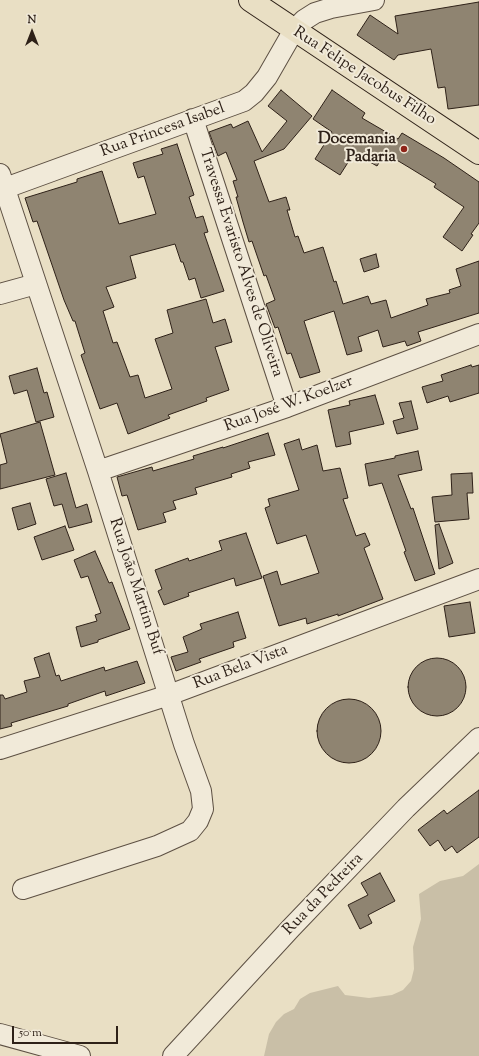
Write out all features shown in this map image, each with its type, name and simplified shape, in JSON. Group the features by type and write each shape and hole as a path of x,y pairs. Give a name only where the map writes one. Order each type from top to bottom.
{"main road":[{"name":"Rua Felipe Jacobus Filho","path":"250,0 479,152"}],"street":[{"name":"Rua Princesa Isabel","path":"2,184 194,120 249,98 267,77 294,30 304,20 315,13 332,8 374,0"},
{"name":"Travessa Evaristo Alves de Oliveira","path":"194,120 287,407"},
{"name":"Rua João Martim Buf","path":"2,184 98,471 201,791 203,809 198,821 190,830 157,846 23,889"},
{"path":"0,294 36,284"},
{"name":"Rua José W. Koelzer","path":"98,471 287,407 479,334"},
{"name":"Rua Bela Vista","path":"0,749 169,695 479,578"},
{"name":"Rua da Pedreira","path":"173,1056 291,928 406,808 479,738"},
{"path":"0,1034 80,1056"}],"shaded area":[{"path":"479,864 479,1056 264,1056 269,1034 276,1022 284,1014 294,1009 300,999 310,993 338,986 345,995 369,998 392,995 403,990 411,981 414,969 413,947 421,919 419,894 440,881 463,876"}],"building":[{"path":"479,2 479,105 448,109 445,87 438,88 431,49 398,55 394,60 357,35 370,15 398,34 395,16"},
{"path":"281,90 312,116 284,149 254,161 269,202 286,197 290,210 287,210 295,237 298,236 304,253 323,247 334,282 336,281 343,304 368,296 371,304 386,300 391,318 428,305 426,299 450,293 449,290 461,286 456,269 479,261 479,313 418,332 421,341 407,346 405,341 383,347 378,330 358,337 362,351 347,355 334,311 304,321 320,372 300,378 291,353 287,354 278,327 275,328 266,304 275,300 266,275 264,276 252,241 249,242 236,197 238,197 233,181 237,180 226,152 218,156 209,132 231,124 233,128 248,121 262,152 287,121 268,106"},
{"path":"332,90 365,113 362,118 398,139 402,133 444,158 479,182 479,223 462,251 443,237 464,207 434,187 436,184 385,153 377,166 354,153 340,175 315,159 332,132 313,119"},
{"path":"177,144 194,195 189,197 196,218 203,216 208,232 204,233 224,291 201,298 195,278 189,280 175,244 130,256 136,278 106,287 114,307 103,311 113,343 117,342 130,377 138,375 145,398 172,389 155,339 173,333 167,310 206,299 213,323 225,319 232,342 215,347 229,390 206,398 207,401 168,415 170,418 128,434 117,403 100,409 81,355 85,353 75,321 73,321 64,300 37,221 33,222 25,198 77,182 77,179 102,171 119,224 156,214 144,176 138,178 133,163 163,154 161,149"},
{"path":"376,254 379,267 364,272 360,259"},
{"path":"471,365 472,367 479,365 479,393 450,402 448,396 427,403 422,387 443,381 441,375"},
{"path":"37,368 44,393 47,392 54,417 36,422 27,390 14,394 9,376"},
{"path":"375,395 384,424 349,432 351,444 336,447 328,410 350,405 349,401"},
{"path":"411,401 418,429 397,434 393,421 404,418 399,403"},
{"path":"40,422 55,475 0,489 0,465 7,463 0,434"},
{"path":"268,433 275,455 248,462 250,468 231,474 232,477 195,488 197,494 173,501 176,509 163,513 166,522 138,530 127,495 122,496 117,477 152,467 153,471 194,459 193,456"},
{"path":"299,439 302,450 317,445 323,471 340,468 348,498 343,499 356,536 365,533 370,545 364,548 383,599 338,616 338,614 307,624 306,618 279,626 263,576 277,571 281,585 319,573 306,535 277,544 265,508 270,506 268,499 299,490 284,444"},
{"path":"418,451 422,470 398,475 411,509 413,508 435,574 415,581 382,483 369,486 365,464 395,458 395,456"},
{"path":"66,473 76,508 87,504 92,522 69,528 62,504 54,506 46,479"},
{"path":"472,473 473,493 467,493 469,519 435,522 432,497 452,495 451,474"},
{"path":"30,503 36,524 18,530 12,508"},
{"path":"439,524 453,563 439,569 435,525"},
{"path":"65,526 74,550 42,560 34,537"},
{"path":"246,533 262,578 236,586 234,578 188,593 189,596 164,605 158,591 162,589 155,570 188,558 189,561 222,550 219,541"},
{"path":"95,551 109,583 112,582 130,629 81,647 76,627 97,621 95,615 101,613 88,576 81,578 74,560"},
{"path":"470,602 475,633 449,637 444,606"},
{"path":"238,612 246,638 233,642 234,647 199,659 201,662 176,671 171,657 188,652 183,637 202,629 200,624"},
{"path":"49,653 56,676 59,675 61,681 104,667 105,671 137,661 145,683 106,696 105,691 68,704 68,706 11,723 12,726 0,729 0,695 3,695 5,699 27,692 24,681 40,677 34,658"},
{"path":"437,658 453,663 461,671 466,687 461,703 453,711 437,716 421,711 413,703 408,687 413,671 421,663"},
{"path":"349,699 367,705 375,713 381,731 375,749 367,757 349,763 331,757 323,749 317,731 323,713 331,705"},
{"path":"479,790 479,837 457,853 452,846 445,851 438,840 430,846 418,830 444,810 447,814"},
{"path":"380,873 395,901 368,915 372,923 360,929 348,905 368,895 361,883"}],"place":[{"name":"Docemania Padaria","path":"404,149"}]}
